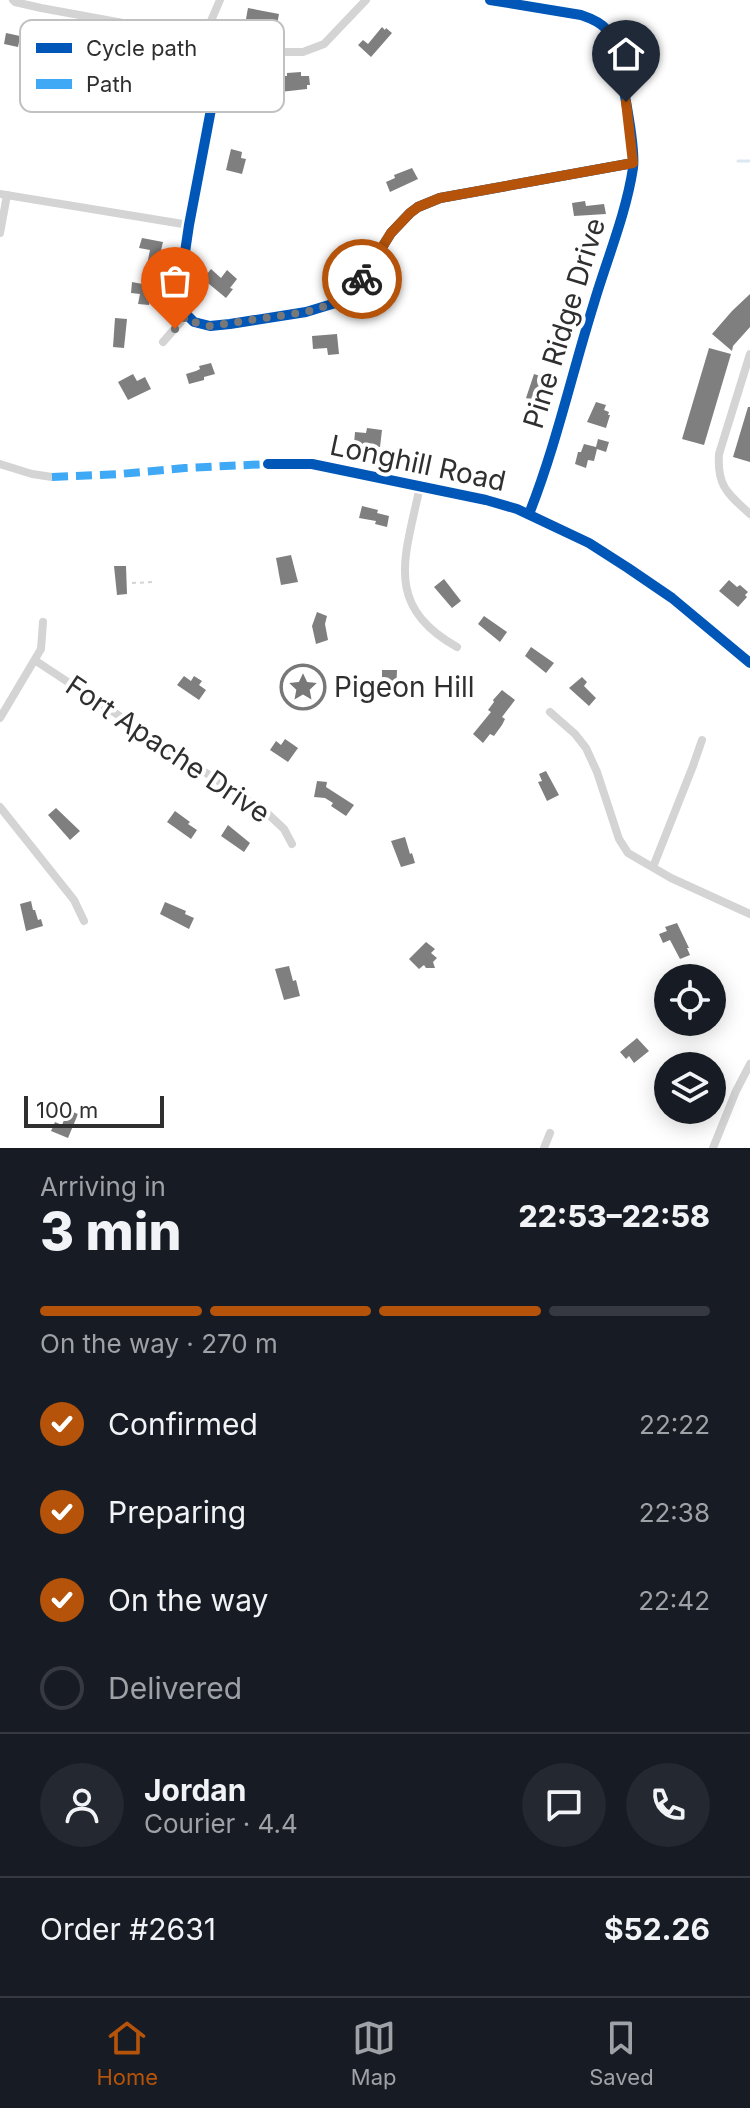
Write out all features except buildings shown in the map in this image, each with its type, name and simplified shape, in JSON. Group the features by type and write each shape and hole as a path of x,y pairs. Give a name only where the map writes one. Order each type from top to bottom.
{"street":[{"path":"13,0 108,20"},
{"path":"211,20 220,0"},
{"path":"284,52 303,52 324,44 366,0"},
{"name":"Pine Ridge Drive","path":"490,0 581,15 594,19 606,28 615,49 626,102 633,163 627,198 545,474 529,514"},
{"path":"210,112 179,293 186,316 194,322 210,326 306,312 342,301 367,272 391,233 418,207 440,198 633,163"},
{"path":"0,233 4,194 189,225"},
{"path":"163,342 186,316"},
{"path":"750,354 719,454 718,468 720,482 727,493 750,514"},
{"path":"0,464 52,477"},
{"name":"Longhill Road","path":"268,464 312,464 486,500 529,514 589,543 672,598 750,663"},
{"path":"420,486 406,556 406,592 421,618 457,647"},
{"path":"0,718 36,661 41,649 43,622"},
{"name":"Fort Apache Drive","path":"36,661 267,813 284,829 292,844"},
{"path":"550,712 586,748 619,839 628,853 750,914"},
{"path":"653,867 702,740"},
{"path":"0,807 74,900 84,921"},
{"path":"713,1148 750,1064"},
{"path":"544,1148 550,1133"}],"path":[{"path":"132,583 154,582"}],"waterway":[{"path":"738,161 750,161"}],"marked path":[{"path":"52,477 268,464"}],"cycle path":[{"path":"490,0 581,15 605,27 621,76 633,157 621,219 529,514"},
{"path":"210,112 179,293 183,311 194,322 210,326 306,312 342,301 351,294 391,233 410,213 440,198 633,163"},
{"path":"268,464 312,464 517,509 589,543 628,568 672,598 750,663"}],"way so far":[{"path":"175,329 186,316 194,322 210,326 333,305 351,294 362,279"}],"place":[{"name":"Pigeon Hill","path":"303,687"}],"route":[{"path":"362,279 391,233 418,207 440,198 633,163 626,102"}]}
